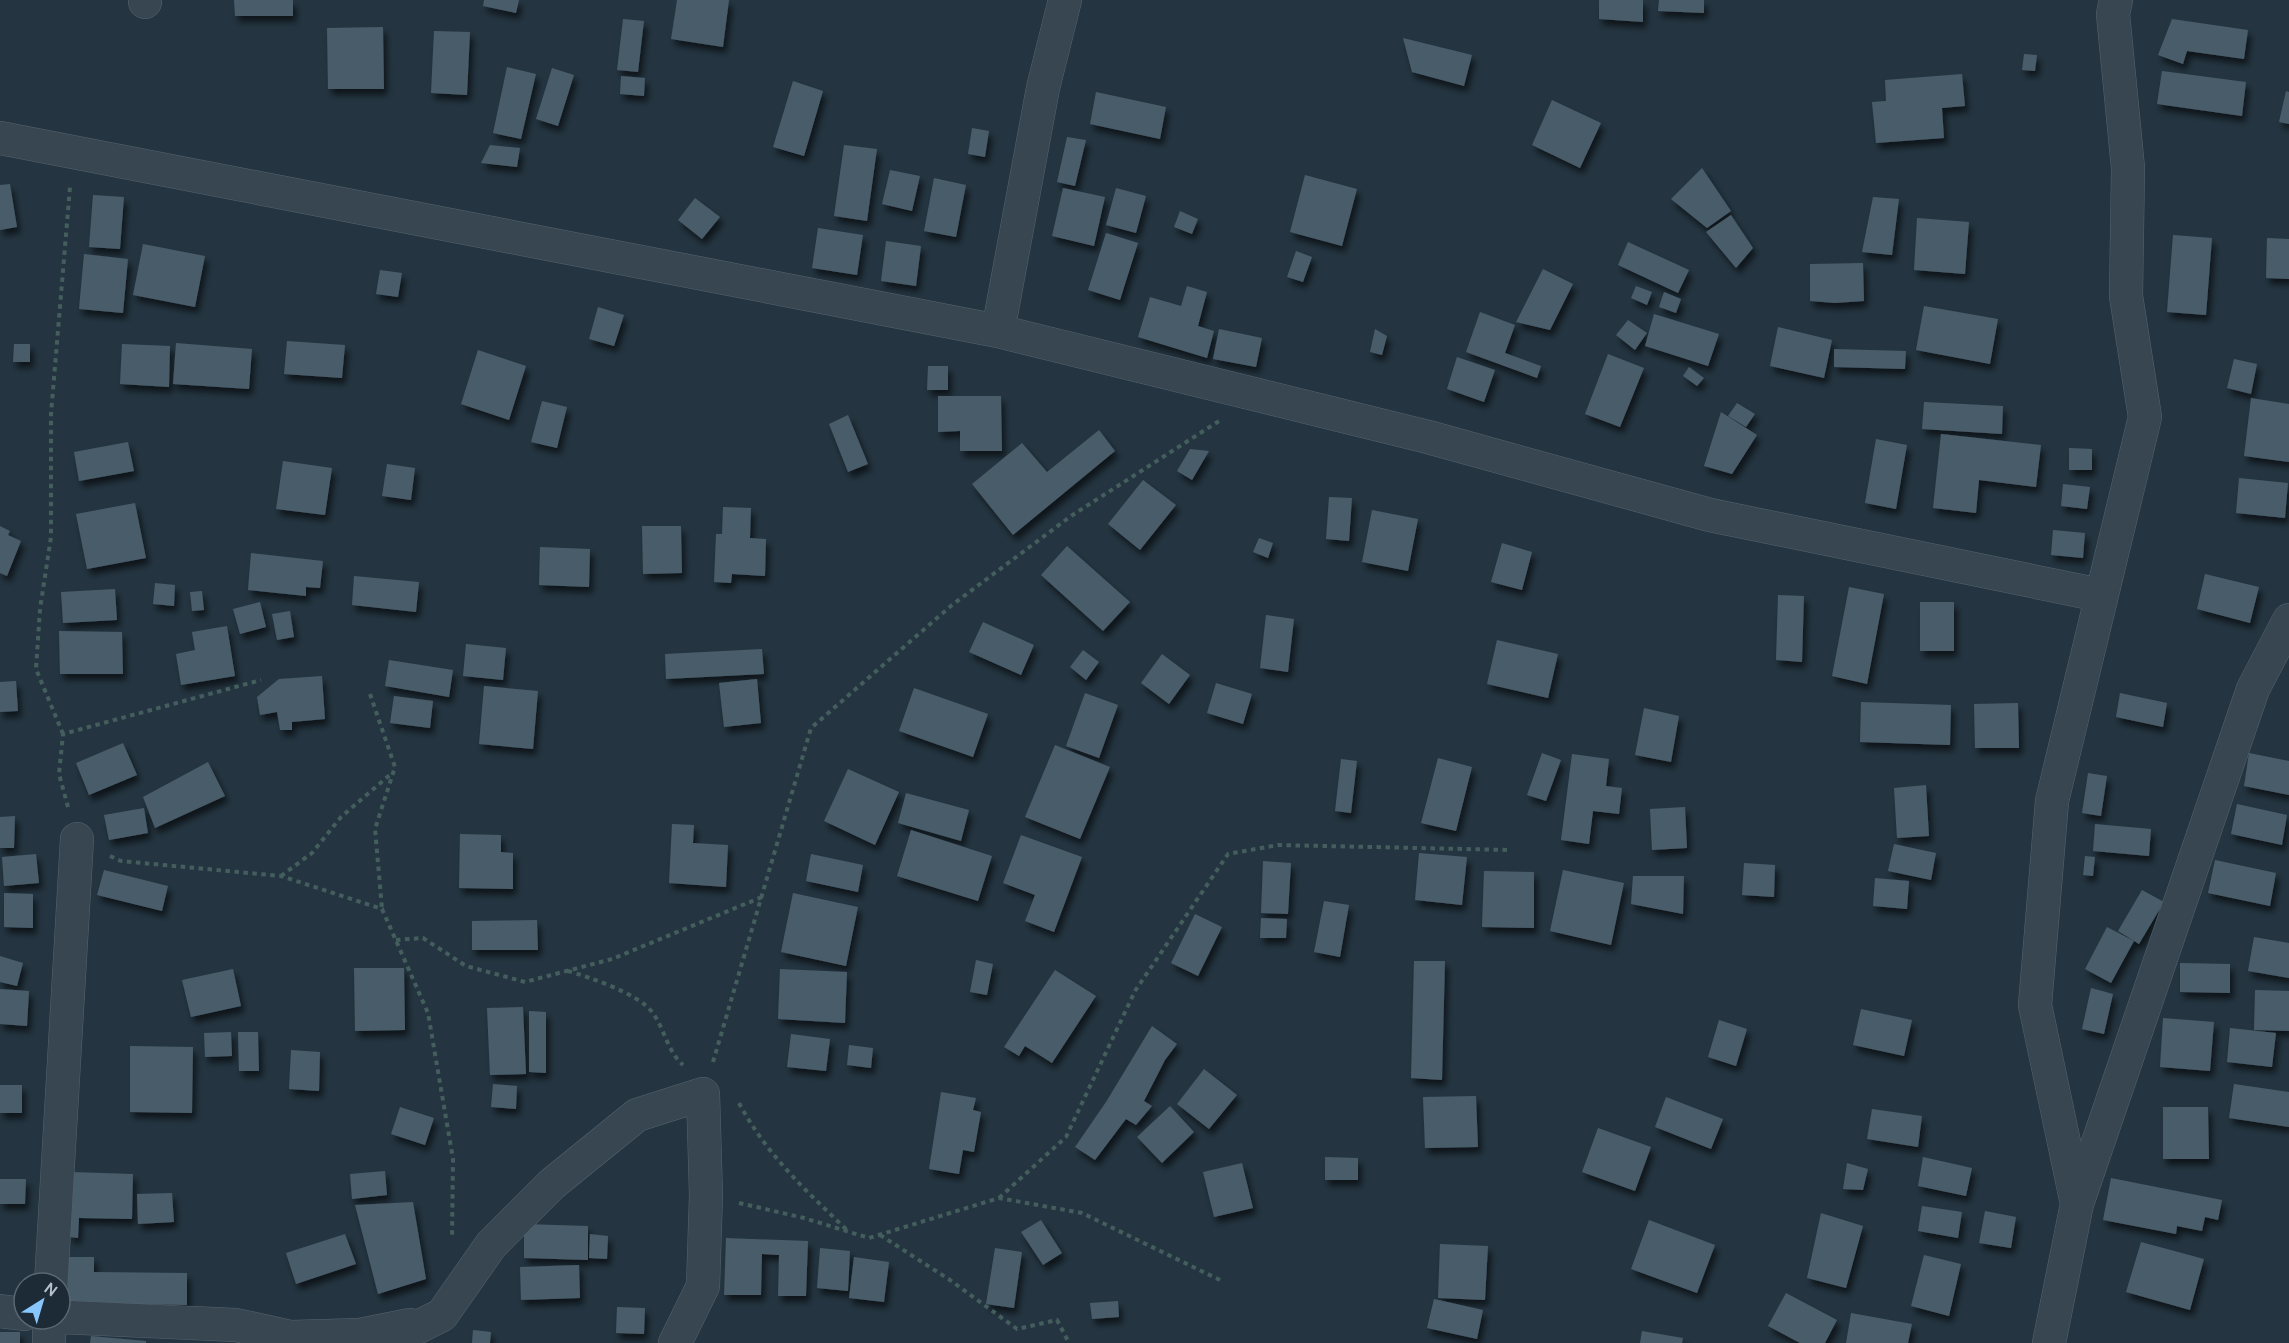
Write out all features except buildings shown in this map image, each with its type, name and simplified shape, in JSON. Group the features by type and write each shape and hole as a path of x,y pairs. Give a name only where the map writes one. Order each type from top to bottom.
{"street":[{"path":"998,331 1043,87 1065,0"},
{"path":"2077,1204 2035,1005 2052,801 2100,595 2145,417 2126,296 2128,168 2113,15 2116,0"},
{"path":"0,138 73,154 998,331 1428,437 1710,515 2100,595"},
{"path":"2049,1343 2077,1204 2253,689 2289,620"},
{"path":"52,1271 76,839"},
{"path":"386,1343 442,1315 491,1245 552,1184 637,1115 714,1090 706,1195 703,1286 675,1343"},
{"path":"72,1317 236,1324 258,1335 291,1337 360,1335 427,1322"}],"path":[{"path":"73,154 64,285 51,414 51,537 39,609 36,669 63,734 59,774 76,839 121,861 280,876 382,909"},
{"path":"714,1090 715,1055 811,729 952,605 1071,516 1259,395"},
{"path":"63,734 261,680"},
{"path":"370,694 395,767 375,829 382,909 428,1013 453,1159 452,1242"},
{"path":"280,876 312,853 340,817 393,772"},
{"path":"706,1195 870,1238 999,1198 1066,1137 1135,991 1228,854 1278,845 1510,850"},
{"path":"396,940 423,938 466,966 525,982 612,959 762,897"},
{"path":"567,970 606,982 651,1010 675,1058 749,1122 789,1176 849,1232"},
{"path":"715,1055 720,1064"},
{"path":"999,1198 1082,1213 1224,1282"},
{"path":"879,1235 950,1280 1017,1329 1057,1320 1069,1343"}]}
